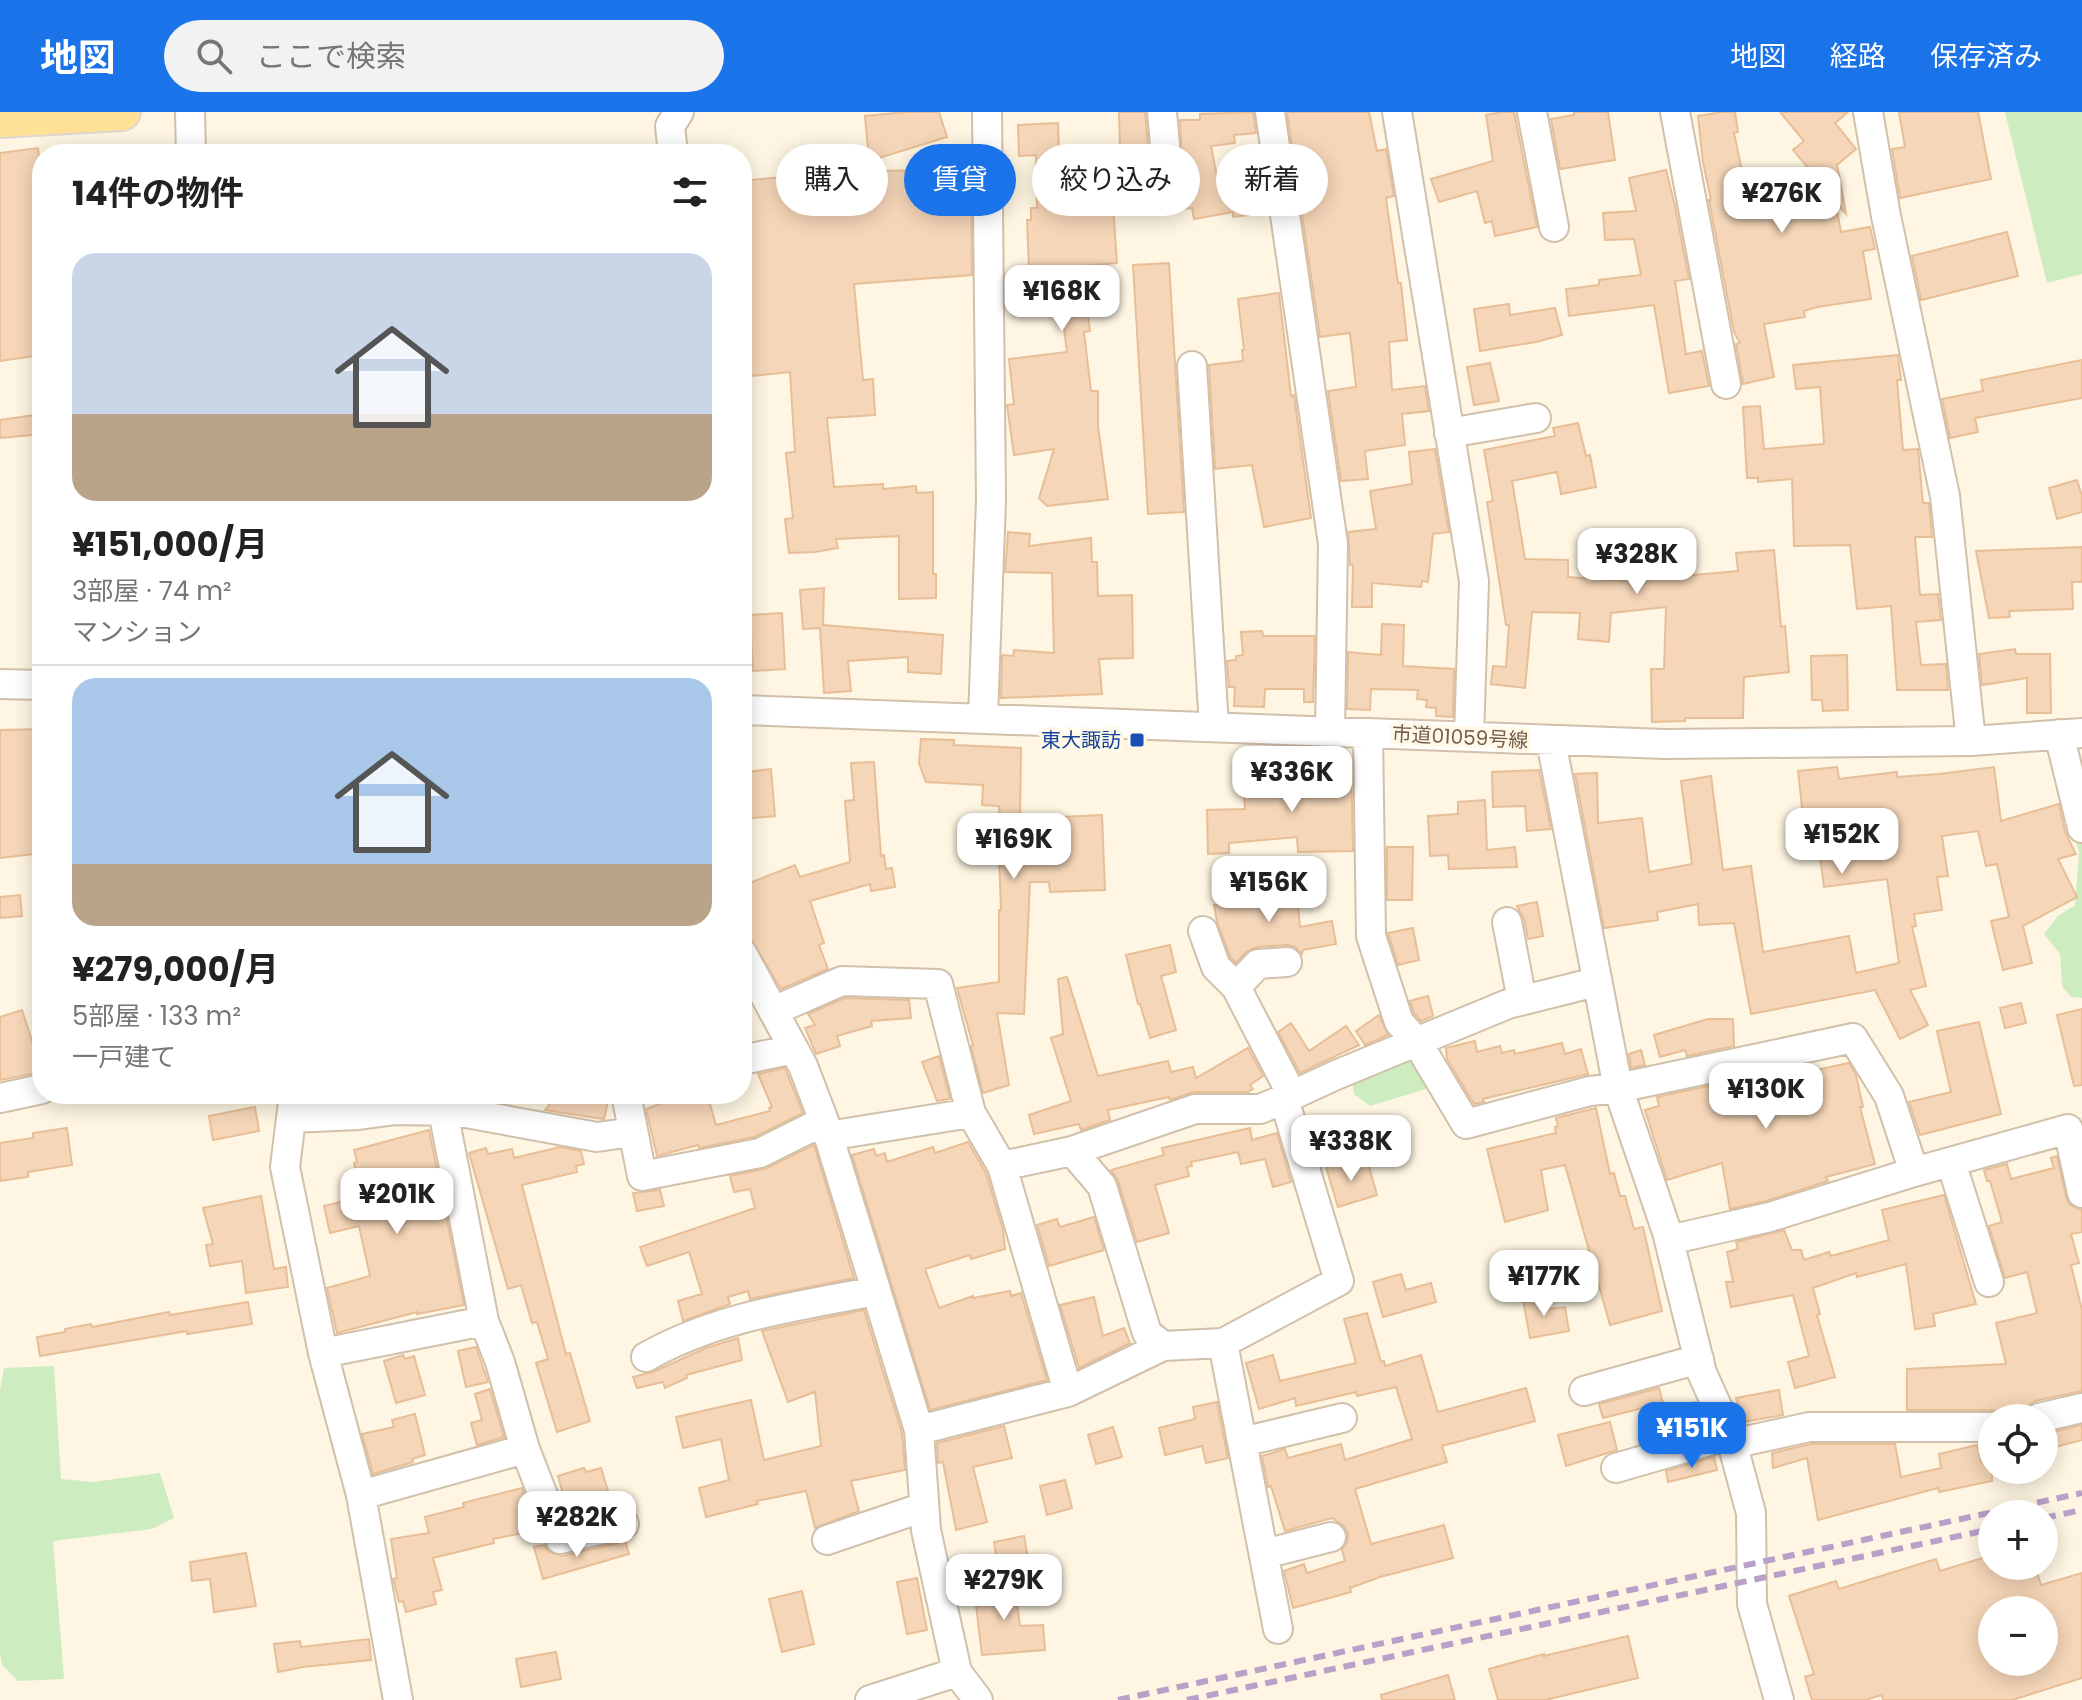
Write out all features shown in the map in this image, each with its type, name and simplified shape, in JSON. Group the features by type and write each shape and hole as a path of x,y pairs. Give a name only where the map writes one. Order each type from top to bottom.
{"main road":[{"path":"0,119 122,112"}],"street":[{"path":"190,112 191,144"},
{"path":"672,144 670,126 679,112"},
{"path":"983,718 991,500 987,112"},
{"path":"1162,112 1165,144"},
{"path":"1270,112 1333,544 1330,731"},
{"path":"1397,112 1474,581 1469,736"},
{"path":"1532,112 1554,227"},
{"path":"1675,112 1726,384"},
{"path":"1868,112 1886,216 1945,496 1971,741"},
{"path":"1192,366 1214,727"},
{"path":"1449,433 1536,418"},
{"path":"0,684 32,685"},
{"name":"市道01059号線","path":"752,710 1665,744 1971,741 2070,734"},
{"path":"1368,733 1371,936 1399,1022 1417,1042 1466,1124 1590,1091 1618,1088 1853,1038 1889,1096 1914,1172"},
{"path":"2070,734 2082,828"},
{"path":"1551,741 1618,1088 1669,1240 1702,1373 1731,1440 1751,1513 1752,1604 1779,1700"},
{"path":"1507,922 1522,1000"},
{"path":"919,1430 1068,1392 1163,1346 1223,1343 1339,1281 1288,1097 1236,987 1216,967 1203,931"},
{"path":"1236,987 1258,964 1287,962"},
{"path":"752,972 794,1049 826,1128 919,1430 926,1530 957,1672 978,1700"},
{"path":"773,1011 842,981 938,984 971,1113 1002,1166 1068,1392"},
{"path":"1002,1166 1072,1151 1195,1109 1260,1109 1522,1000 1596,982"},
{"path":"752,1058 794,1049"},
{"path":"0,1098 32,1091"},
{"path":"628,1104 642,1176 760,1153 826,1128 971,1113"},
{"path":"398,1700 361,1495 323,1353 285,1167 292,1106 359,1115 396,1110 455,1111 597,1137 633,1132"},
{"path":"443,1111 484,1321 500,1362 525,1449 560,1539 624,1524"},
{"path":"1669,1240 1770,1217 2075,1126 2082,1193"},
{"path":"1072,1151 1102,1186 1147,1333 1163,1346"},
{"path":"1951,1162 1989,1282"},
{"path":"646,1357 668,1344 749,1315 876,1291"},
{"path":"323,1353 484,1321"},
{"path":"1223,1343 1278,1629"},
{"path":"1584,1391 1699,1359"},
{"path":"2058,1414 2082,1408"},
{"path":"1242,1442 1342,1418"},
{"path":"1616,1468 1731,1440 1809,1427 1978,1427"},
{"path":"361,1495 525,1449"},
{"path":"827,1540 924,1507"},
{"path":"1264,1554 1331,1537"},
{"path":"870,1700 957,1672"}],"green space":[{"path":"2005,112 2082,112 2082,274 2047,283"},
{"path":"2082,812 2082,998 2071,997 2062,986 2060,954 2044,934 2058,916 2075,905 2079,852 2068,814"},
{"path":"1410,1052 1436,1086 1370,1106 1354,1094 1351,1076"},
{"path":"54,1366 61,1479 93,1482 160,1473 174,1518 152,1529 53,1541 64,1679 18,1681 2,1665 0,1653 0,1391 4,1368"}],"building":[{"path":"939,112 947,137 924,144 904,144 904,150 888,155 888,144 867,144 865,116"},
{"path":"1119,112 1145,112 1148,144 1120,144"},
{"path":"1253,112 1256,133 1234,135 1235,143 1211,146 1216,172 1216,215 1194,219 1193,216 1200,216 1200,144 1181,144 1180,120 1200,120 1200,114"},
{"path":"1287,112 1369,112 1377,151 1386,149 1394,196 1386,198 1398,283 1401,283 1407,340 1389,342 1392,390 1425,386 1429,411 1402,414 1405,445 1365,451 1368,479 1341,481 1328,391 1356,387 1350,333 1320,337 1302,216 1328,216 1328,144 1292,144"},
{"path":"1514,112 1537,227 1495,236 1492,221 1485,223 1477,191 1439,202 1431,179 1493,161 1486,115"},
{"path":"1574,112 1608,112 1615,160 1560,169 1551,119 1574,115"},
{"path":"1735,112 1738,132 1734,133 1747,195 1819,181 1793,150 1804,141 1780,112 1848,112 1835,123 1856,149 1837,165 1846,214 1835,201 1841,232 1870,227 1875,249 1863,251 1871,299 1817,307 1804,311 1805,317 1764,324 1774,377 1743,384 1736,344 1740,343 1734,332 1709,200 1698,116"},
{"path":"1899,112 1978,112 1991,179 1900,198 1892,149 1905,147"},
{"path":"1058,123 1059,144 1032,144 1032,155 1019,156 1018,125"},
{"path":"32,149 32,356 0,361 0,153"},
{"path":"904,170 904,216 971,216 972,275 854,284 863,380 873,379 875,415 827,418 834,487 883,484 883,489 916,486 917,493 933,492 936,598 899,599 899,536 836,539 838,548 789,553 785,519 793,518 786,453 795,452 790,372 752,376 752,180 776,178 776,216 888,216 888,171"},
{"path":"1666,170 1689,279 1675,281 1686,354 1702,351 1709,386 1669,393 1654,305 1569,316 1566,289 1599,285 1599,280 1641,275 1634,239 1605,240 1603,213 1636,211 1629,178"},
{"path":"1031,208 1032,216 1114,216 1117,263 1081,266 1090,331 1084,332 1091,391 1098,391 1098,426 1108,499 1047,506 1039,498 1054,449 1014,455 1007,405 1014,404 1009,359 1067,352 1058,281 1043,283 1041,269 1029,270 1027,220 1031,220"},
{"path":"2007,232 2018,276 1921,300 1912,256"},
{"path":"1169,263 1184,512 1148,514 1133,265"},
{"path":"1279,293 1291,396 1294,395 1311,518 1264,527 1252,465 1215,469 1209,365 1243,361 1238,299"},
{"path":"1509,304 1510,315 1555,308 1562,335 1480,351 1474,309"},
{"path":"1898,355 1903,450 1918,449 1923,503 1929,503 1932,537 1915,537 1920,595 1938,594 1941,620 1916,622 1921,665 1946,664 1948,690 1897,690 1891,606 1857,609 1850,545 1794,546 1792,479 1758,482 1758,478 1747,478 1743,407 1760,406 1764,449 1824,444 1820,387 1796,389 1793,365"},
{"path":"2082,360 2082,398 1975,418 1978,432 1950,438 1942,399 1983,391 1981,380"},
{"path":"1490,363 1499,401 1474,405 1467,367"},
{"path":"32,415 32,435 0,438 0,420"},
{"path":"1578,423 1586,456 1590,455 1596,487 1561,494 1557,472 1512,481 1525,559 1568,560 1568,577 1624,581 1623,573 1655,570 1653,535 1681,534 1683,576 1738,571 1736,553 1774,550 1781,627 1785,626 1789,672 1744,677 1743,718 1685,718 1685,721 1652,722 1651,669 1664,669 1666,607 1611,613 1609,642 1578,639 1580,613 1532,612 1525,688 1491,684 1493,666 1506,667 1509,625 1506,625 1487,502 1493,501 1484,450 1555,436 1553,428"},
{"path":"1435,449 1449,532 1433,534 1428,582 1422,581 1421,587 1372,583 1372,607 1352,607 1353,565 1350,565 1348,532 1376,529 1370,491 1412,484 1409,452"},
{"path":"2077,480 2082,496 2082,512 2057,519 2049,488"},
{"path":"1008,532 1030,534 1029,546 1091,538 1092,562 1097,562 1098,596 1132,595 1133,658 1099,659 1102,694 1001,698 1002,655 1013,656 1014,650 1054,653 1052,573 1005,572"},
{"path":"2082,547 2082,582 2072,582 2073,609 2009,611 2010,617 1989,618 1976,551"},
{"path":"824,588 823,625 943,635 941,674 908,672 908,657 848,661 851,691 824,693 820,628 803,629 800,590"},
{"path":"782,613 785,669 753,671 752,615"},
{"path":"1382,624 1404,625 1403,666 1454,669 1453,717 1436,716 1436,708 1426,707 1427,700 1417,699 1418,690 1371,689 1370,710 1347,709 1348,652 1381,655"},
{"path":"1262,631 1263,636 1315,636 1313,702 1304,702 1304,689 1265,689 1264,707 1234,706 1235,687 1229,687 1227,661 1243,655 1241,632"},
{"path":"2015,649 2016,654 2050,654 2051,713 2027,713 2027,678 1982,685 1979,654"},
{"path":"1847,655 1848,710 1823,711 1822,700 1812,700 1811,656"},
{"path":"32,729 32,854 0,858 0,730"},
{"path":"921,739 954,740 954,745 1021,748 1020,819 1102,815 1105,890 1050,892 1049,882 1030,882 1024,1014 997,1013 1009,1085 983,1093 957,988 999,982 999,856 1003,856 999,806 982,805 983,785 926,782 919,763"},
{"path":"1335,760 1351,760 1353,851 1298,852 1297,837 1229,843 1229,853 1208,854 1207,810 1245,809 1244,793 1295,789 1294,769 1336,767"},
{"path":"874,762 881,856 884,855 886,869 892,868 895,887 871,891 870,884 810,901 824,943 819,945 828,969 781,989 752,941 752,882 795,865 800,877 850,862 845,801 854,800 851,763"},
{"path":"1837,767 1839,779 1897,772 1897,777 1939,774 1994,767 2001,821 2059,804 2065,832 2076,854 2058,859 2077,897 2023,926 2032,963 2003,970 1991,921 2009,917 1997,864 1986,866 1978,831 1942,836 1948,876 1937,877 1942,910 1914,914 1916,926 1912,927 1926,986 1910,990 1928,1025 1900,1039 1875,990 1751,1014 1734,923 1699,925 1698,904 1657,912 1658,920 1604,928 1575,774 1597,773 1598,823 1642,818 1649,872 1692,864 1681,781 1711,776 1723,870 1751,866 1763,952 1849,936 1856,973 1899,963 1887,879 1824,887 1819,848 1814,849 1813,834 1805,835 1798,771"},
{"path":"771,769 775,816 752,818 752,771"},
{"path":"1539,770 1551,829 1527,831 1525,806 1493,807 1492,772"},
{"path":"1485,800 1487,850 1515,847 1517,867 1449,869 1448,855 1430,856 1428,816 1458,814 1458,802"},
{"path":"1387,847 1413,847 1412,900 1387,900"},
{"path":"1296,885 1300,927 1332,921 1336,944 1303,950 1302,954 1295,947 1287,945 1257,947 1246,952 1236,963 1231,958 1217,922 1214,905 1265,897 1264,889"},
{"path":"20,895 22,916 0,918 0,897"},
{"path":"1537,902 1543,936 1528,939 1524,919 1517,906"},
{"path":"1413,928 1419,960 1398,965 1388,933"},
{"path":"1170,945 1176,972 1161,976 1176,1030 1150,1038 1126,955"},
{"path":"1067,977 1098,1076 1168,1061 1171,1072 1193,1067 1196,1078 1248,1048 1263,1076 1250,1085 1253,1089 1248,1092 1194,1092 1170,1100 1169,1097 1108,1110 1110,1120 1081,1130 1079,1124 1034,1134 1029,1115 1071,1101 1051,1038 1063,1034 1058,979"},
{"path":"1428,996 1433,1016 1421,1021 1410,1001"},
{"path":"845,998 909,1000 911,1018 871,1021 872,1026 837,1036 840,1046 816,1054 805,1028 815,1025 808,1014"},
{"path":"2021,1003 2026,1023 2005,1028 2000,1008"},
{"path":"2082,1009 2082,1085 2074,1086 2057,1015"},
{"path":"22,1010 32,1041 32,1074 0,1080 0,1017"},
{"path":"1379,1015 1388,1035 1365,1045 1356,1031"},
{"path":"1708,1019 1733,1019 1734,1046 1687,1056 1685,1050 1660,1057 1654,1035"},
{"path":"1979,1022 2001,1114 1920,1135 1909,1102 1951,1092 1937,1031"},
{"path":"1291,1023 1309,1051 1346,1026 1359,1045 1300,1073 1278,1032"},
{"path":"1475,1041 1477,1052 1500,1046 1502,1053 1514,1050 1515,1054 1562,1043 1565,1054 1581,1049 1588,1074 1483,1099 1484,1102 1474,1104 1447,1059 1446,1048"},
{"path":"1641,1050 1645,1065 1631,1068 1629,1054"},
{"path":"939,1056 950,1099 937,1101 922,1062"},
{"path":"1849,1063 1856,1075 1863,1107 1860,1107 1875,1164 1826,1177 1828,1181 1766,1201 1730,1209 1722,1163 1667,1180 1645,1110 1659,1106 1657,1097 1810,1064 1812,1071"},
{"path":"785,1068 803,1113 754,1137 699,1148 698,1145 657,1156 646,1109 660,1104 710,1104 716,1125 770,1111 772,1107 758,1074"},
{"path":"550,1104 607,1104 604,1119 545,1110"},
{"path":"255,1107 259,1131 213,1140 209,1116"},
{"path":"1596,1108 1610,1174 1614,1173 1620,1196 1625,1196 1634,1229 1643,1227 1662,1311 1610,1325 1565,1165 1541,1170 1548,1210 1505,1222 1487,1149 1556,1133 1556,1118"},
{"path":"67,1128 72,1165 28,1172 28,1177 0,1181 0,1143 33,1138 33,1133"},
{"path":"1250,1128 1252,1140 1277,1133 1291,1182 1273,1187 1265,1159 1241,1164 1238,1152 1191,1162 1192,1166 1187,1167 1189,1176 1155,1185 1169,1233 1137,1242 1118,1181 1111,1170 1164,1155 1162,1148"},
{"path":"429,1130 464,1305 417,1312 337,1333 327,1288 370,1276 359,1226 330,1233 324,1206 361,1197 354,1150"},
{"path":"968,1142 986,1173 1003,1230 1005,1249 971,1259 970,1255 925,1269 939,1308 973,1296 1010,1291 1011,1296 1021,1293 1047,1380 930,1410 852,1155 874,1149 876,1156 885,1153 887,1162 933,1147 935,1153"},
{"path":"814,1145 854,1278 750,1299 748,1291 728,1297 730,1304 683,1321 678,1301 702,1294 689,1252 647,1266 640,1247 755,1208 750,1189 734,1192 730,1176 767,1168"},
{"path":"560,1147 581,1151 584,1164 576,1166 577,1172 522,1185 566,1354 570,1353 590,1421 557,1432 536,1363 548,1359 537,1322 532,1323 521,1285 508,1289 469,1153 486,1148 488,1154 512,1149 514,1158"},
{"path":"2057,1156 2070,1205 2082,1210 2082,1232 2071,1234 2079,1263 2071,1265 2082,1310 2082,1391 2031,1404 1978,1404 1978,1410 1907,1410 1907,1369 2006,1364 1996,1323 2037,1313 2027,1272 2005,1278 1989,1226 2002,1222 1984,1170 2007,1164 2011,1179 2054,1168 2051,1158"},
{"path":"1349,1160 1351,1168 1368,1163 1377,1195 1338,1207 1326,1167"},
{"path":"660,1190 664,1206 637,1211 633,1193"},
{"path":"1944,1195 1976,1304 1933,1314 1935,1326 1915,1329 1906,1264 1857,1277 1856,1273 1813,1288 1820,1314 1817,1315 1835,1377 1795,1388 1788,1362 1809,1356 1793,1295 1731,1307 1726,1282 1733,1282 1727,1252 1738,1249 1736,1242 1784,1230 1792,1250 1801,1250 1804,1260 1829,1252 1831,1256 1889,1240 1882,1210"},
{"path":"261,1196 274,1269 286,1267 288,1287 246,1293 242,1261 210,1266 206,1245 213,1244 203,1208"},
{"path":"1094,1217 1104,1250 1049,1266 1037,1225 1057,1219 1060,1227"},
{"path":"1401,1274 1406,1290 1431,1283 1436,1302 1383,1317 1373,1282"},
{"path":"1546,1296 1549,1309 1565,1307 1569,1331 1530,1338 1523,1300"},
{"path":"1094,1297 1103,1336 1124,1328 1130,1343 1079,1368 1060,1305"},
{"path":"248,1302 252,1324 187,1334 187,1331 40,1356 37,1337 65,1332 65,1329"},
{"path":"864,1310 902,1433 905,1470 851,1481 859,1511 815,1528 806,1491 757,1501 758,1504 706,1517 699,1488 729,1480 721,1439 683,1448 676,1417 751,1400 764,1460 821,1446 815,1392 788,1402 762,1331"},
{"path":"1367,1313 1381,1362 1384,1361 1385,1366 1421,1355 1438,1412 1526,1388 1535,1421 1442,1446 1447,1462 1355,1489 1371,1544 1444,1525 1453,1558 1380,1577 1350,1588 1351,1592 1293,1608 1284,1571 1304,1564 1307,1573 1345,1561 1342,1550 1348,1534 1344,1526 1332,1518 1285,1531 1271,1486 1268,1487 1262,1456 1285,1449 1288,1458 1341,1444 1345,1460 1412,1439 1396,1387 1357,1396 1356,1392 1296,1406 1295,1398 1259,1409 1246,1363 1273,1355 1280,1381 1356,1363 1344,1319"},
{"path":"738,1338 742,1360 686,1375 687,1378 665,1388 663,1382 637,1388 633,1377"},
{"path":"476,1347 488,1382 466,1387 458,1351"},
{"path":"403,1355 405,1359 414,1356 425,1395 396,1403 384,1361"},
{"path":"1659,1388 1663,1403 1603,1418 1599,1404"},
{"path":"490,1389 504,1437 477,1445 471,1423 482,1420 475,1394"},
{"path":"1779,1390 1783,1415 1743,1422 1736,1398"},
{"path":"1217,1402 1228,1458 1206,1463 1202,1446 1165,1455 1159,1428 1195,1419 1193,1407"},
{"path":"1696,1402 1705,1425 1660,1438 1653,1413"},
{"path":"415,1414 425,1455 412,1459 413,1462 373,1474 362,1434 394,1427 392,1420"},
{"path":"1610,1422 1617,1450 1566,1466 1558,1435"},
{"path":"2082,1425 2082,1440 2058,1446 2058,1431"},
{"path":"1004,1426 1012,1458 973,1467 987,1522 956,1530 943,1462 938,1463 937,1443"},
{"path":"1113,1427 1122,1457 1096,1464 1088,1435"},
{"path":"1811,1444 1895,1444 1901,1477 1941,1468 1939,1454 1977,1445 1978,1484 1939,1492 1938,1488 1818,1520 1807,1458 1773,1468 1772,1453"},
{"path":"1714,1457 1717,1470 1668,1482 1666,1471"},
{"path":"584,1468 586,1472 601,1468 608,1491 576,1501 575,1495 564,1498 558,1476"},
{"path":"1065,1480 1072,1508 1047,1515 1040,1486"},
{"path":"522,1488 533,1531 493,1539 494,1543 433,1558 442,1590 433,1592 436,1604 406,1612 403,1601 399,1602 393,1579 397,1578 391,1539 429,1533 425,1517 464,1507 463,1503"},
{"path":"1024,1536 1029,1564 998,1570 994,1542"},
{"path":"625,1541 629,1554 543,1579 534,1547 544,1545 549,1552 563,1556"},
{"path":"246,1553 256,1606 214,1612 210,1579 192,1581 190,1562"},
{"path":"1936,1559 1940,1571 1978,1559 1978,1580 2039,1580 2041,1585 2082,1573 2082,1678 2012,1700 1883,1700 1882,1695 1865,1700 1812,1700 1805,1677 1814,1674 1789,1596 1836,1581 1839,1589"},
{"path":"917,1578 927,1630 907,1634 897,1582"},
{"path":"1014,1582 1020,1626 1043,1625 1045,1650 982,1655 974,1588"},
{"path":"802,1591 814,1644 782,1652 769,1599"},
{"path":"1628,1636 1638,1678 1545,1700 1498,1700 1489,1669"},
{"path":"369,1639 371,1660 278,1672 274,1644 300,1641 301,1647"},
{"path":"556,1652 561,1679 521,1687 516,1659"},
{"path":"1448,1675 1455,1700 1382,1700 1381,1695"}],"railway":[{"path":"1118,1700 2082,1493"},
{"path":"2058,1515 2082,1510"},
{"path":"1187,1700 1978,1532"}],"place":[{"name":"東大諏訪","path":"1137,740"}]}
